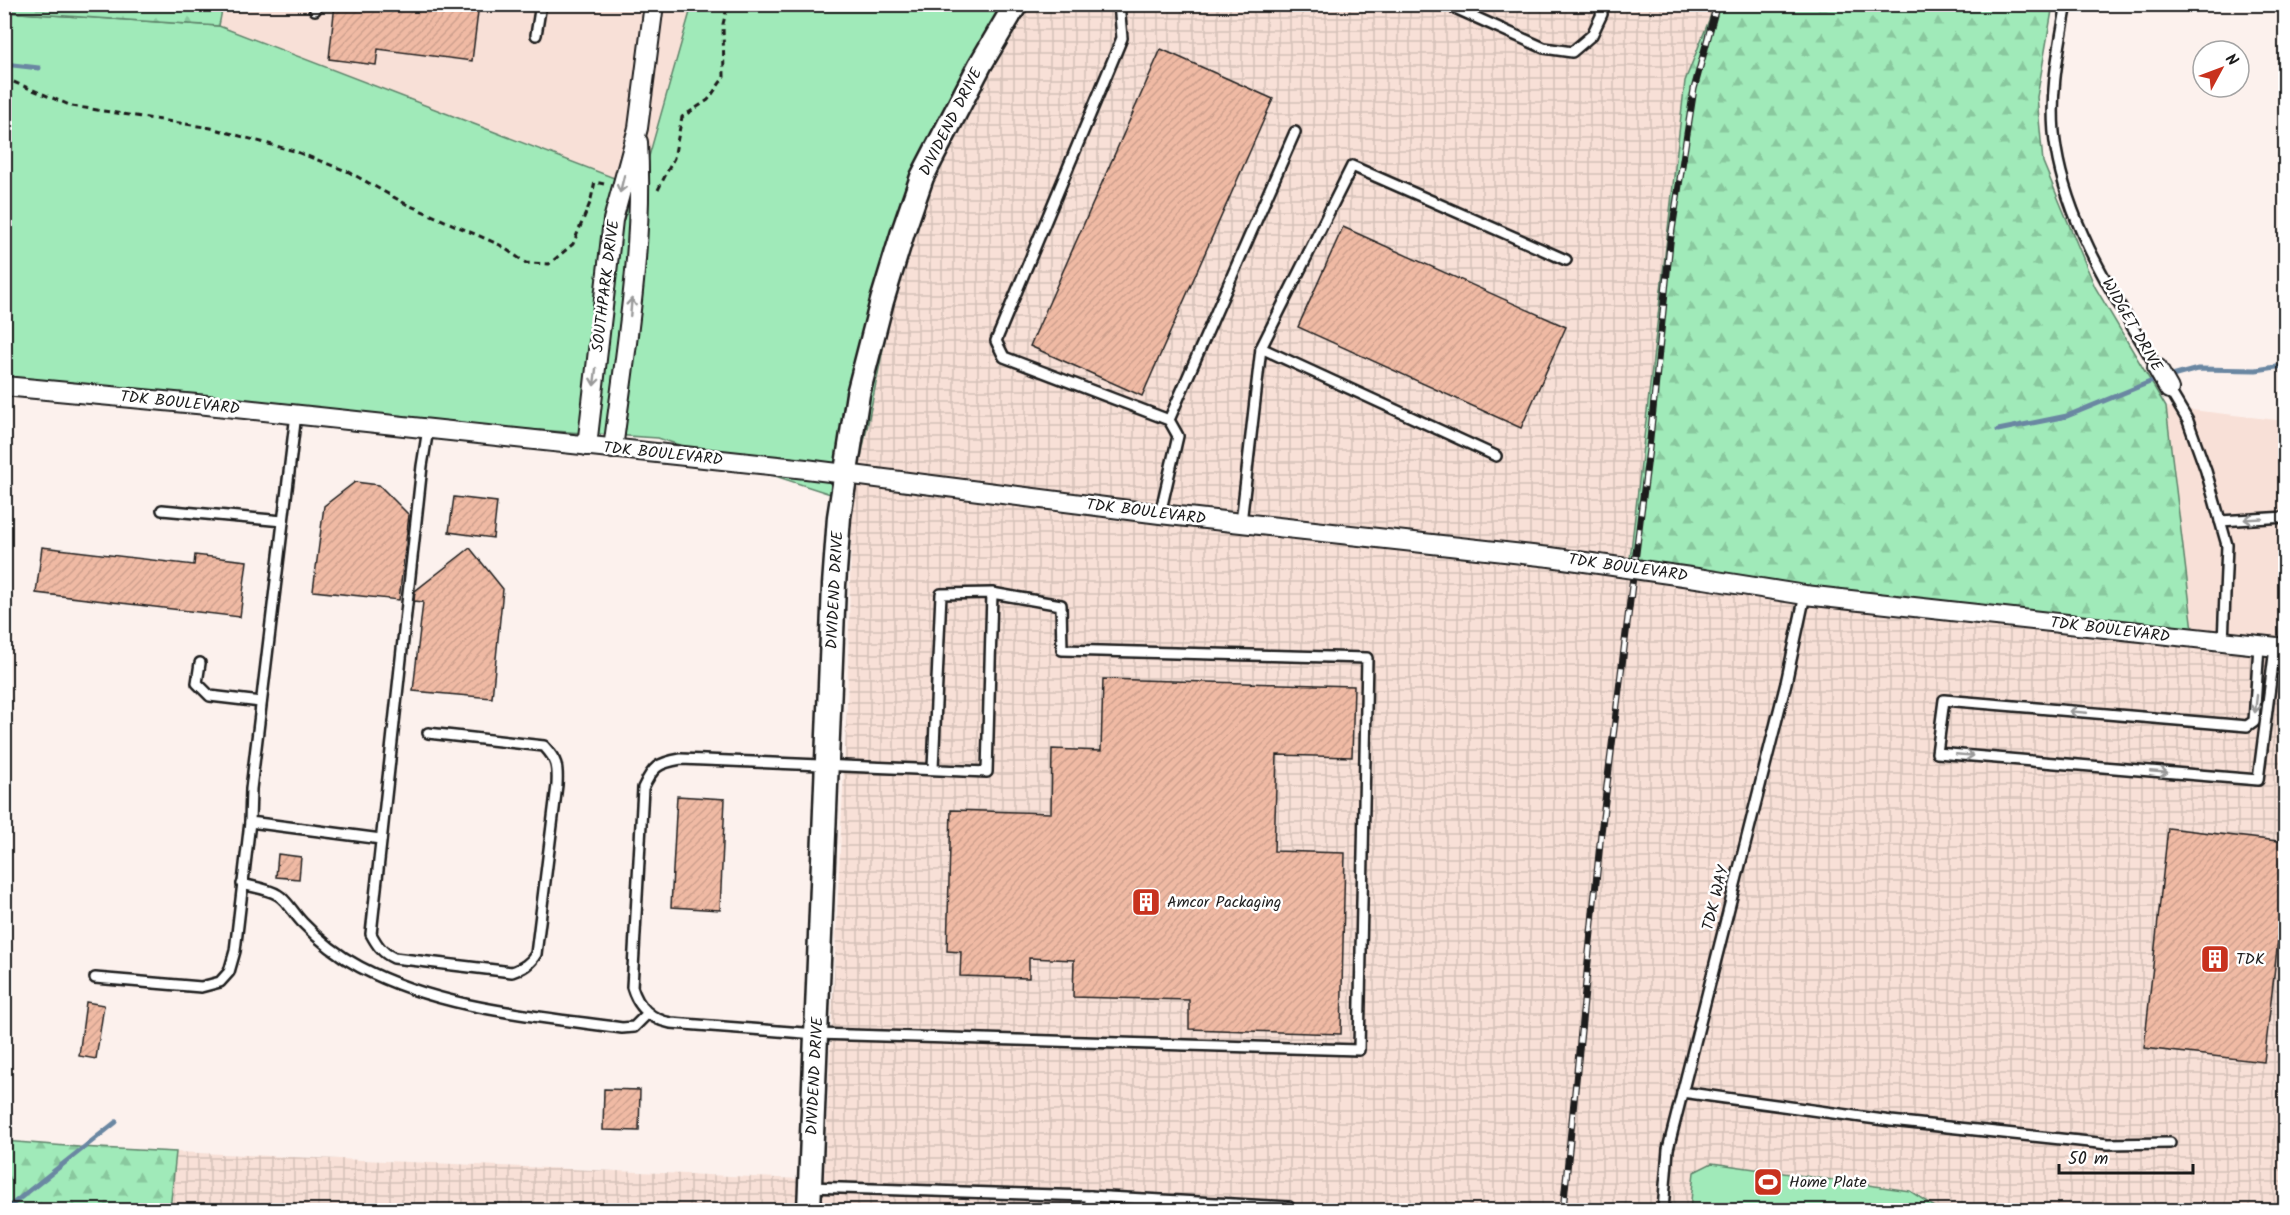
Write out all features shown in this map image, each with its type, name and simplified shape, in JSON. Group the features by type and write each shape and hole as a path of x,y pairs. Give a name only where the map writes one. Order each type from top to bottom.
{"street":[{"name":"SOUTHPARK DRIVE","path":"587,446 613,220 638,128 654,4"},
{"name":"DIVIDEND DRIVE","path":"809,1210 836,562 839,517 858,394 882,301 922,177 980,65 1017,4"},
{"name":"SOUTHPARK DRIVE","path":"613,449 630,321 641,190 638,128"},
{"name":"WIDGET DRIVE","path":"2157,368 2169,389"},
{"name":"TDK BOULEVARD","path":"4,386 296,414 846,474 1160,514 1550,557 1805,595 2273,647"}],"lane":[{"path":"536,35 541,4"},
{"path":"1119,4 1122,38 996,340 1004,357 1169,420 1178,436 1160,514"},
{"path":"1446,4 1544,48 1572,52 1592,34 1602,14 1598,4"},
{"name":"WIDGET DRIVE","path":"2067,4 2055,69 2054,123 2056,149 2062,176 2082,234 2110,288 2157,368"},
{"path":"1169,420 1295,132"},
{"path":"1241,523 1261,348 1352,165 1566,260"},
{"path":"1261,348 1496,456"},
{"name":"WIDGET DRIVE","path":"2169,389 2188,421 2228,544 2223,643"},
{"path":"94,978 201,987 220,982 229,972 235,951 250,822 251,789 296,414"},
{"path":"428,429 422,466 371,934 377,946 386,955 394,958 512,972 530,963 536,954 557,785 558,772 555,757 544,746 428,732"},
{"path":"162,510 283,521"},
{"path":"2220,521 2286,517"},
{"path":"933,768 941,594 992,593 1061,605 1062,650 1367,658 1359,1050 817,1034 671,1023 658,1021 647,1014 635,998 632,987 643,788 650,772 657,766 681,759 987,772 992,593"},
{"name":"TDK WAY","path":"1663,1210 1668,1149 1786,683 1805,595"},
{"path":"2273,647 2258,780 1937,753 1944,700 2247,726 2254,721 2273,647"},
{"path":"200,663 197,683 210,696 261,702"},
{"path":"250,822 381,839"},
{"path":"242,885 278,895 303,924 331,947 357,966 403,987 449,1000 531,1016 622,1028 634,1027 647,1014"},
{"path":"1682,1092 1925,1125 2108,1144 2170,1143"},
{"path":"810,1187 1090,1196 1289,1207 1289,1210"},
{"path":"1090,1196 1090,1210"}],"path":[{"path":"641,190 658,190 674,158 682,117 708,100 724,77 723,24 728,4"},
{"path":"4,78 72,106 211,128 294,151 349,172 406,204 500,244 526,263 549,264 573,244 590,202 595,182 621,187"}],"shaded area":[{"path":"223,4 692,5 641,188 219,26"},
{"path":"1030,5 1715,5 1685,81 1629,568 2285,643 2285,1210 170,1210 176,1152 824,1180 847,707 852,500 914,197"},
{"path":"2166,407 2285,421 2285,643 2193,630"}],"green space":[{"path":"4,5 223,5 219,26 5,12"},
{"path":"692,5 1030,5 914,197 852,501 658,438 310,415 5,377 4,12 219,26 640,188"},
{"path":"1715,5 2053,5 2037,97 2043,162 2095,287 2166,407 2193,630 1629,568 1685,81"},
{"path":"4,1141 176,1152 170,1210 5,1210"},
{"name":"Home Plate","path":"1712,1163 1910,1191 1937,1210 1690,1210 1694,1172"}],"building":[{"path":"335,4 479,4 472,61 378,49 376,65 329,59"},
{"path":"1161,49 1273,99 1142,396 1030,346"},
{"path":"1343,227 1566,327 1521,428 1298,327"},
{"path":"355,482 379,485 409,515 399,600 313,591 324,506"},
{"path":"454,497 497,502 493,538 449,532"},
{"path":"42,547 194,565 195,555 247,561 240,617 36,593"},
{"path":"470,548 503,589 492,698 413,691 423,602 414,601 415,591"},
{"name":"Amcor Packaging","path":"1103,679 1354,686 1352,757 1277,755 1274,851 1345,853 1341,1034 1189,1029 1189,1000 1073,997 1074,960 1029,958 1029,978 960,976 961,952 947,951 951,810 1051,813 1052,749 1101,751"},
{"path":"677,796 725,799 720,910 671,907"},
{"name":"TDK","path":"2168,828 2286,842 2286,871 2264,1062 2144,1048"},
{"path":"278,854 301,857 299,879 276,877"},
{"path":"86,1002 104,1005 96,1059 79,1056"},
{"path":"604,1089 640,1090 639,1131 603,1130"}],"waterway":[{"path":"4,64 39,68"},
{"path":"1998,430 2067,416 2150,382 2198,369 2256,370 2283,366"},
{"path":"5,1210 116,1122"}],"railway":[{"path":"1563,1210 1601,833 1649,449 1670,243 1694,89 1717,4"}],"place":[{"name":"Amcor Packaging","path":"1146,902"},
{"name":"TDK","path":"2215,959"},
{"name":"Home Plate","path":"1768,1182"}]}
